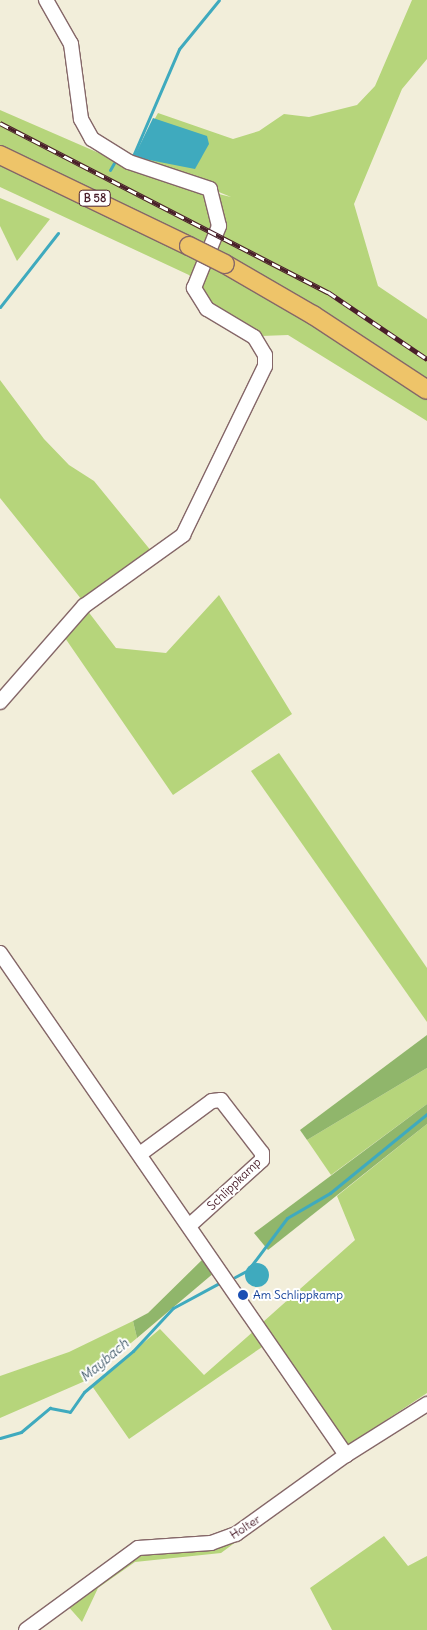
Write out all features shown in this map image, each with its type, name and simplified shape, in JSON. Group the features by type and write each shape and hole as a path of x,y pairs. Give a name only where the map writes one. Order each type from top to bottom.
{"main road":[{"name":"B 58","path":"0,154 225,264 321,320 427,390"}],"street":[{"path":"0,702 84,606 183,535 265,360 254,338 207,308 194,288 219,226 210,189 129,162 92,139 81,119 71,44 46,0"},
{"path":"0,953 190,1225 346,1454"},
{"name":"Schlippkamp","path":"140,1154 212,1101 221,1100 262,1153 262,1160 190,1225"},
{"name":"Holter","path":"26,1630 120,1557 152,1544 225,1540 346,1454 427,1404"}],"green space":[{"path":"412,0 427,0 427,59 402,89 354,204 378,286 427,319 427,421 288,335 261,336 213,306 189,275 0,187 0,110 161,180 231,197 134,157 158,113 233,139 259,131 284,114 309,117 357,105 375,86"},
{"path":"0,198 50,219 17,261 0,226"},
{"path":"0,380 44,439 69,465 94,481 152,552 82,600 0,498"},
{"path":"219,595 292,714 173,795 63,635 87,610 116,648 166,653"},
{"path":"279,753 427,968 427,1022 251,771"},
{"path":"427,1035 427,1068 307,1140 300,1130"},
{"path":"427,1068 427,1104 331,1175 307,1140"},
{"path":"427,1104 427,1124 268,1250 254,1233"},
{"path":"427,1124 427,1393 347,1446 263,1322 355,1240 337,1196"},
{"path":"205,1257 215,1272 137,1338 133,1321 148,1313"},
{"path":"133,1321 137,1338 85,1381 0,1418 0,1376 69,1352"},
{"path":"160,1329 204,1375 255,1330 265,1345 129,1439 92,1386"},
{"path":"248,1533 221,1553 135,1562 98,1588 82,1622 66,1604 127,1556"},
{"path":"384,1536 408,1566 427,1556 427,1630 332,1630 310,1588"}],"water":[{"path":"153,118 207,136 209,144 195,169 134,157"},
{"path":"257,1263 265,1267 269,1275 265,1283 257,1287 249,1283 245,1275 249,1267"}],"waterway":[{"path":"133,156 179,49 219,0"},
{"path":"110,170 114,163"},
{"path":"0,307 58,233"},
{"name":"Maybach","path":"235,1277 248,1270 287,1218 330,1193 427,1114"},
{"name":"Maybach","path":"0,1438 21,1432 50,1408 70,1412 84,1392 133,1351 173,1308 221,1282"}],"railway":[{"path":"0,123 328,292 427,359"}],"place":[{"name":"Am Schlippkamp","path":"243,1295"}]}
